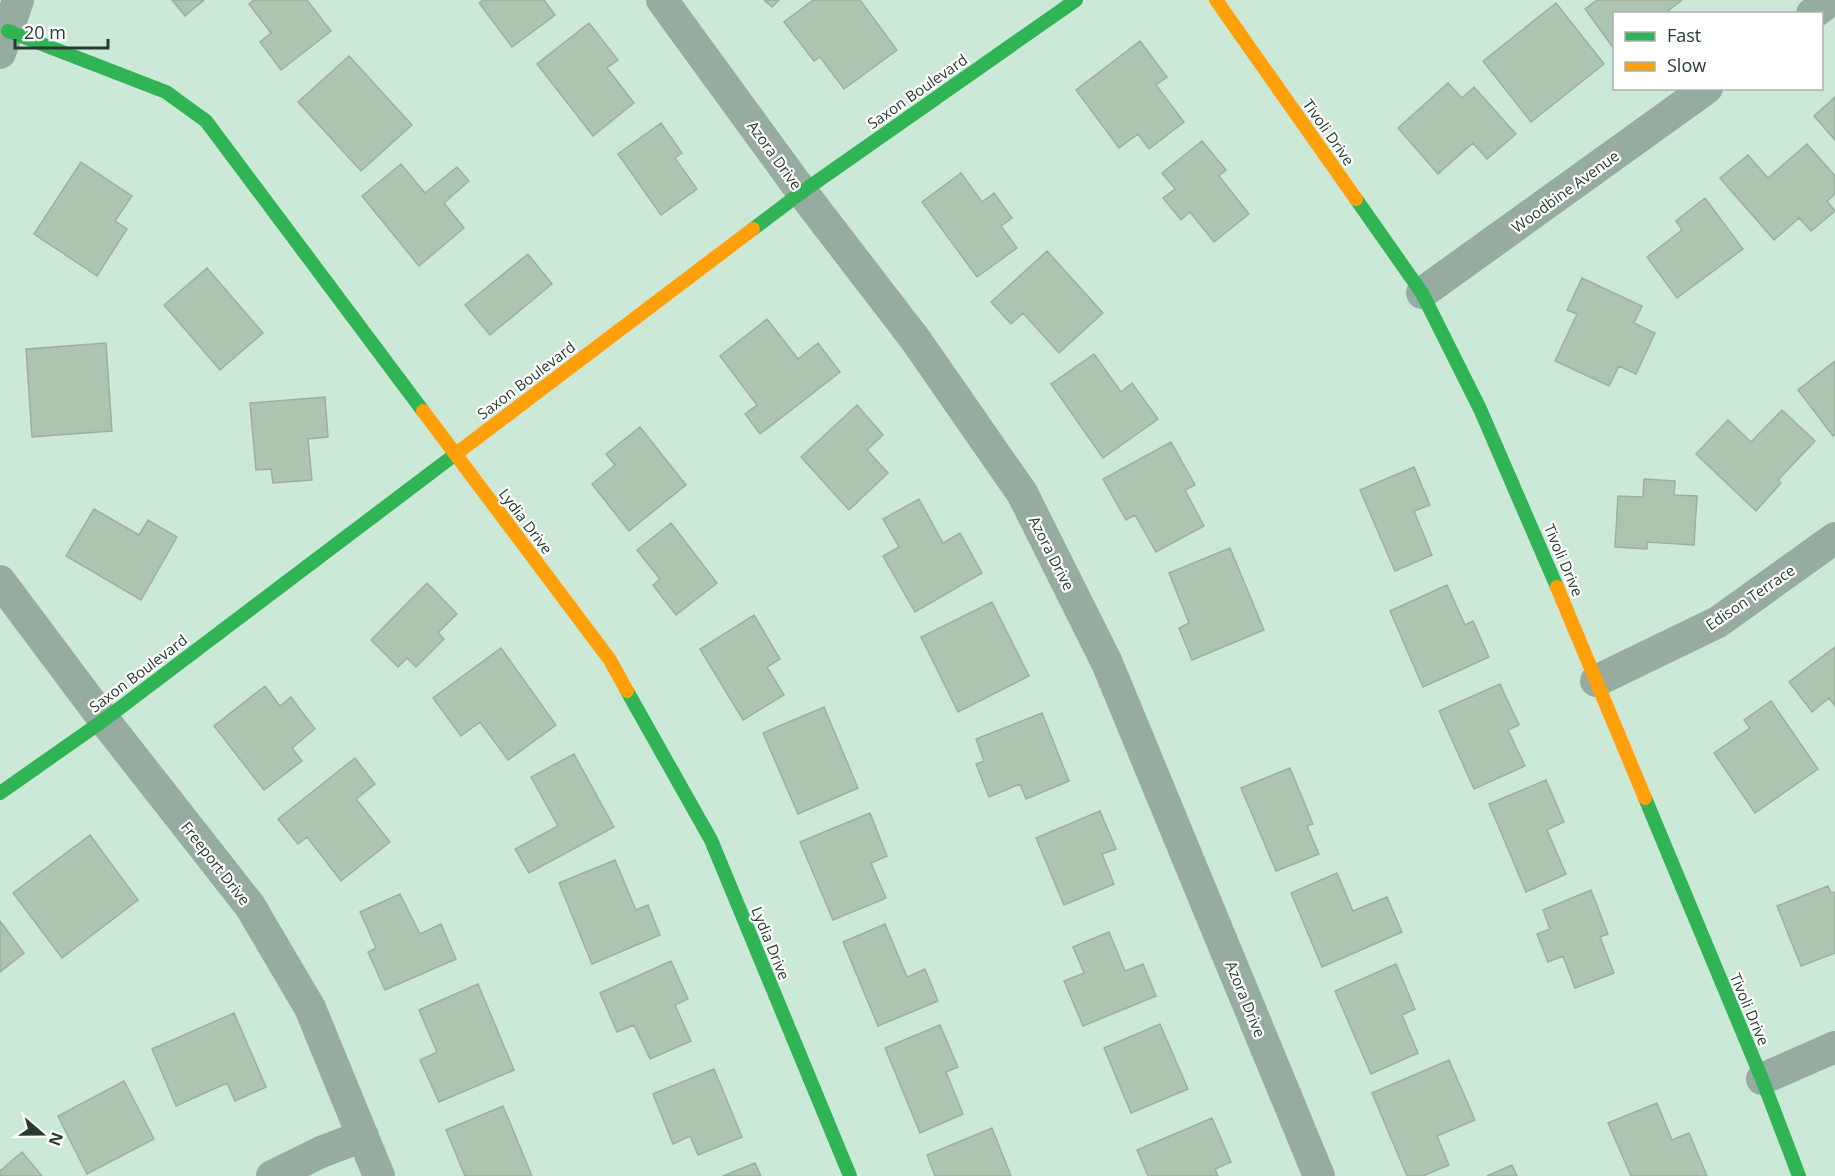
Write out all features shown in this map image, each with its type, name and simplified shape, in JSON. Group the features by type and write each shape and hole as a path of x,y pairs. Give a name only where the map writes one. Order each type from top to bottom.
{"street":[{"path":"4,42 18,0"},
{"name":"Azora Drive","path":"662,0 802,192 915,339 1022,493 1107,663 1319,1176"},
{"name":"Saxon Boulevard","path":"0,793 104,720 802,192 1076,0"},
{"name":"Tivoli Drive","path":"1216,0 1422,293 1490,430 1762,1079 1799,1176"},
{"path":"1815,12 1831,0"},
{"name":"Lydia Drive","path":"4,42 166,92 206,121 610,660 711,840 850,1176"},
{"name":"Woodbine Avenue","path":"1422,293 1704,90"},
{"name":"Edison Terrace","path":"1596,681 1718,622 1835,538"},
{"name":"Freeport Drive","path":"0,581 104,720 250,906 310,1008 379,1176"},
{"path":"1762,1079 1835,1047"},
{"path":"272,1176 321,1152 363,1136"}],"building":[{"path":"172,0 204,0 185,16"},
{"path":"254,0 307,0 331,31 281,70 260,42 271,33 249,4"},
{"path":"483,0 544,0 555,15 512,47 479,3"},
{"path":"764,0 779,0 772,7"},
{"path":"813,0 860,0 897,50 844,89 820,57 814,61 784,22"},
{"path":"1597,0 1682,0 1667,12 1613,12 1613,48 1585,9"},
{"path":"1556,3 1604,64 1531,122 1483,61"},
{"path":"589,23 618,60 607,68 634,103 593,136 537,64"},
{"path":"1140,41 1167,77 1156,85 1184,122 1149,149 1138,134 1119,148 1076,90"},
{"path":"349,56 412,125 361,171 298,102"},
{"path":"1448,83 1462,98 1474,87 1516,134 1487,159 1473,143 1438,174 1398,128"},
{"path":"1835,97 1835,140 1814,116"},
{"path":"661,123 682,153 675,158 697,189 661,215 618,154"},
{"path":"1202,141 1226,170 1219,176 1249,214 1214,242 1190,212 1181,220 1163,198 1175,189 1162,173"},
{"path":"1807,144 1835,176 1835,194 1827,201 1835,211 1811,231 1799,218 1774,240 1720,178 1748,155 1768,178"},
{"path":"81,162 132,196 115,221 127,229 97,276 34,234"},
{"path":"401,164 425,193 457,167 469,181 444,203 464,228 419,266 362,196"},
{"path":"961,173 982,202 994,193 1012,218 1001,226 1017,248 977,277 922,202"},
{"path":"1705,198 1743,249 1677,298 1647,257 1682,230 1676,221"},
{"path":"1047,251 1103,313 1059,353 1023,313 1011,324 991,302"},
{"path":"528,254 552,284 490,335 465,305"},
{"path":"207,268 263,333 220,370 164,305"},
{"path":"1582,278 1642,306 1634,323 1655,333 1636,374 1619,366 1609,386 1555,361 1577,314 1567,310"},
{"path":"767,319 798,359 818,343 840,372 760,434 745,414 757,405 720,356"},
{"path":"106,343 112,431 32,437 26,349"},
{"path":"1094,354 1121,392 1132,383 1158,419 1103,458 1051,384"},
{"path":"1835,361 1835,434 1833,436 1798,390"},
{"path":"325,397 328,437 308,439 312,480 273,483 271,469 256,470 250,403"},
{"path":"857,405 883,435 867,450 888,473 849,510 801,457"},
{"path":"1782,410 1815,441 1778,480 1781,483 1756,511 1696,454 1728,420 1751,442"},
{"path":"640,427 686,485 629,531 592,484 615,465 606,454"},
{"path":"1171,442 1195,485 1185,490 1204,526 1156,552 1135,515 1126,520 1103,479"},
{"path":"1414,467 1430,505 1414,511 1432,555 1395,571 1360,490"},
{"path":"1644,479 1675,481 1674,495 1697,496 1694,545 1647,542 1647,549 1615,547 1618,496 1643,497"},
{"path":"919,499 943,543 960,533 982,573 915,612 883,556 899,547 883,519"},
{"path":"94,509 139,535 148,520 177,537 141,600 66,556"},
{"path":"671,523 717,583 676,615 653,585 660,579 637,550"},
{"path":"1230,548 1264,630 1192,660 1179,628 1189,623 1169,573"},
{"path":"427,583 457,614 438,633 444,639 416,667 407,658 398,667 371,640"},
{"path":"1447,585 1465,625 1473,621 1489,657 1423,687 1390,611"},
{"path":"992,602 1029,676 958,712 921,637"},
{"path":"754,615 780,659 767,667 784,695 743,720 700,649"},
{"path":"1835,647 1835,706 1829,698 1812,712 1789,682"},
{"path":"501,648 556,725 508,760 480,722 461,736 433,698"},
{"path":"1500,684 1519,725 1508,730 1525,766 1474,789 1439,711"},
{"path":"265,686 280,706 291,697 315,729 292,748 302,761 264,790 214,726"},
{"path":"1771,701 1818,769 1755,813 1714,753 1750,728 1744,720"},
{"path":"824,707 858,788 798,814 763,733"},
{"path":"1042,713 1069,781 1026,799 1020,784 989,797 976,764 984,761 976,739"},
{"path":"574,754 614,827 529,873 515,849 558,826 531,777"},
{"path":"355,758 375,784 356,799 390,842 341,881 307,837 298,844 278,819"},
{"path":"1290,768 1313,824 1307,826 1319,854 1276,871 1241,788"},
{"path":"1546,780 1564,822 1547,830 1566,874 1526,892 1489,804"},
{"path":"1100,811 1116,849 1102,854 1114,884 1064,905 1036,838"},
{"path":"870,813 887,856 871,863 886,898 833,920 800,842"},
{"path":"90,835 138,900 62,958 13,893"},
{"path":"615,860 636,910 648,905 660,935 592,964 559,883"},
{"path":"1337,873 1353,911 1387,897 1402,932 1322,967 1291,893"},
{"path":"1828,886 1831,893 1835,892 1835,953 1801,966 1777,906"},
{"path":"1591,890 1608,934 1600,937 1614,973 1575,988 1563,956 1548,962 1537,934 1550,929 1543,910"},
{"path":"400,894 420,934 441,924 456,959 385,990 368,952 376,948 360,912"},
{"path":"0,921 24,953 0,972"},
{"path":"885,924 907,977 925,969 938,1001 878,1026 843,942"},
{"path":"1109,932 1125,971 1143,964 1156,996 1083,1026 1064,981 1084,973 1073,947"},
{"path":"671,961 688,999 675,1005 691,1041 650,1059 634,1025 617,1032 600,993"},
{"path":"1396,964 1415,1009 1402,1015 1418,1053 1371,1074 1335,991"},
{"path":"478,984 514,1070 439,1102 420,1060 437,1052 419,1010"},
{"path":"234,1013 266,1087 235,1101 227,1083 176,1106 152,1049"},
{"path":"1160,1024 1188,1089 1131,1113 1104,1048"},
{"path":"940,1025 958,1067 946,1072 963,1114 920,1133 885,1048"},
{"path":"1449,1060 1475,1120 1437,1136 1449,1165 1423,1176 1407,1176 1372,1093"},
{"path":"714,1069 742,1137 698,1155 690,1136 673,1144 653,1094"},
{"path":"124,1081 154,1139 87,1174 58,1116"},
{"path":"1657,1103 1672,1140 1689,1133 1707,1176 1631,1176 1608,1123"},
{"path":"503,1106 532,1176 465,1176 446,1130"},
{"path":"1212,1118 1231,1162 1215,1169 1218,1176 1148,1176 1137,1150"},
{"path":"992,1128 1011,1176 935,1176 927,1155"},
{"path":"22,1152 42,1176 0,1176 0,1171"},
{"path":"755,1163 761,1176 723,1176"},
{"path":"1512,1165 1517,1176 1487,1176"}],"traffic: fast":[{"path":"753,229 802,192 1076,0"},
{"path":"8,31 166,92 206,121 423,411"},
{"path":"1356,199 1422,293 1480,409 1557,587"},
{"path":"0,793 104,720 461,450"},
{"path":"627,691 711,840 850,1176"},
{"path":"1645,798 1762,1079 1799,1176"}],"traffic: slow":[{"path":"1216,0 1356,199"},
{"path":"461,450 753,229"},
{"path":"423,411 610,660 627,691"},
{"path":"1557,587 1645,798"}]}
